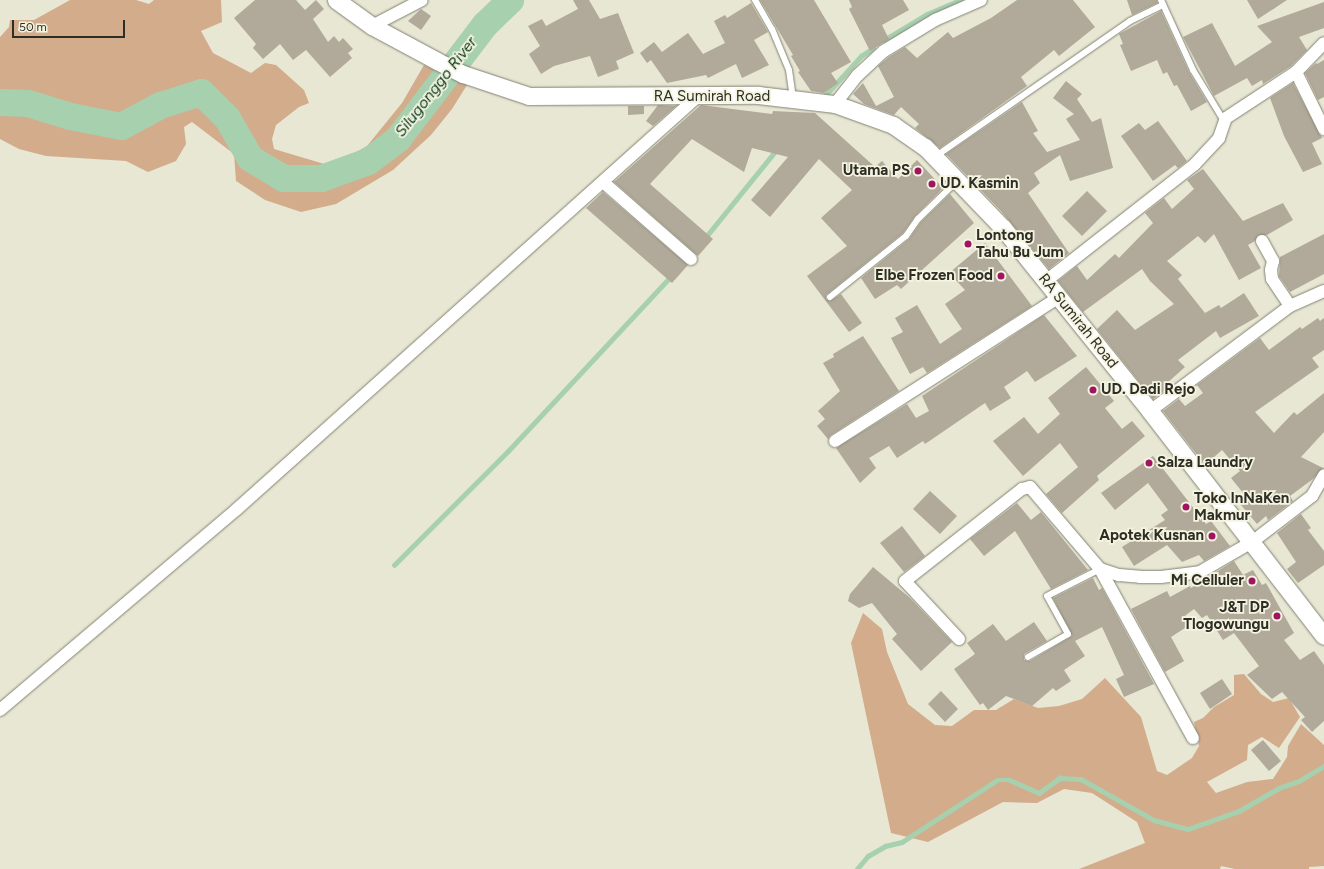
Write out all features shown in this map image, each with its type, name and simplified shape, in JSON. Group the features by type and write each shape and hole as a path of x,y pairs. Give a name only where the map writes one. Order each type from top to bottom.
{"main road":[{"name":"RA Sumirah Road","path":"336,0 372,26 463,74 529,96 758,95 830,104 893,125 935,157 1003,228 1150,411 1324,636"}],"street":[{"path":"372,26 422,0"},
{"path":"830,104 884,51 935,20 981,0"},
{"path":"1046,281 1195,164 1219,138 1224,121 1296,72 1324,43"},
{"path":"1296,72 1324,129"},
{"path":"0,710 237,509 697,96"},
{"path":"603,182 691,259"},
{"path":"1262,241 1273,262 1271,270 1272,279 1290,306"},
{"path":"1150,411 1290,306 1324,291"},
{"path":"835,442 1059,297"},
{"path":"1100,569 1119,575 1140,577 1161,577 1200,572 1252,542 1312,496 1324,475"},
{"path":"959,639 905,581 1025,487 1034,490 1100,569 1193,738"}],"lane":[{"path":"755,0 772,29 789,70 793,99"},
{"path":"935,157 1130,21 1162,3 1193,70 1224,121"},
{"path":"830,297 906,236 918,219 958,180"},
{"path":"1028,657 1068,634 1047,596 1100,569"}],"shaded area":[{"path":"70,0 136,0 149,4 154,0 221,0 222,22 201,31 213,53 251,73 265,63 276,65 304,90 309,103 299,107 276,125 272,139 274,149 331,166 367,146 402,103 424,65 467,85 452,109 431,135 393,170 336,204 301,212 265,200 236,181 234,154 192,122 184,127 186,144 176,161 148,172 126,161 46,156 19,149 0,139 0,37 9,27 10,20 34,20"},
{"path":"863,613 882,629 887,652 908,704 935,725 952,726 974,710 996,710 1014,699 1038,708 1059,706 1082,699 1105,678 1141,717 1157,771 1167,775 1192,758 1199,746 1194,722 1203,718 1214,707 1234,695 1234,675 1244,674 1261,694 1273,702 1289,698 1300,717 1279,748 1262,737 1248,745 1247,760 1207,782 1216,793 1247,782 1273,779 1287,757 1288,746 1301,724 1324,745 1324,866 1309,867 1309,869 1235,869 1221,866 1220,869 1079,869 1145,843 1137,822 1092,793 1064,789 1037,803 1003,802 928,842 891,833 851,643"}],"building":[{"path":"255,0 296,0 305,10 316,0 324,9 313,19 328,42 334,36 339,42 343,38 353,49 348,53 352,58 330,77 306,50 293,60 280,44 263,59 253,48 256,44 234,18"},
{"path":"573,0 589,0 600,19 618,13 634,53 616,61 619,69 598,77 590,56 554,66 541,74 529,54 540,46 528,26 542,19 546,26 578,9"},
{"path":"760,0 814,0 851,62 831,73 838,83 824,93 811,91 798,72 800,71 791,56 793,55"},
{"path":"849,0 903,0 909,10 882,25 889,39 870,51 849,9 852,7"},
{"path":"1017,0 1073,0 1095,27 1059,56 1054,50 1021,77 1027,86 940,148 915,128 919,124 901,107 894,115 864,104 853,94 863,83 876,106 894,97 878,66 889,57 905,47 917,58 948,32 953,38 991,18"},
{"path":"1127,0 1157,0 1157,3 1132,15"},
{"path":"1247,0 1287,0 1258,19"},
{"path":"1324,2 1324,28 1299,37 1307,50 1291,66 1263,84 1262,80 1252,86 1247,78 1214,96 1183,37 1212,23 1235,66 1272,42 1257,26"},
{"path":"751,3 768,32 754,40 769,65 742,78 736,64 708,78 706,75 667,83 651,60 647,63 640,53 654,42 662,52 688,33 703,54 725,43 714,21 725,15 727,18"},
{"path":"421,9 431,16 421,30 408,21"},
{"path":"1161,11 1189,72 1207,102 1191,111 1177,85 1174,86 1167,72 1163,74 1157,60 1131,71 1120,45 1123,44 1119,34"},
{"path":"1324,60 1324,97 1318,100 1305,73 1316,63 1317,64"},
{"path":"1066,81 1082,94 1077,99 1092,122 1101,118 1113,168 1070,181 1060,155 1034,173 1040,183 1028,193 1069,253 1049,269 1001,211 946,154 1022,102 1038,131 1033,133 1047,152 1080,140 1066,119 1074,114 1053,98"},
{"path":"1293,83 1322,138 1312,143 1322,164 1303,172 1284,136 1270,98"},
{"path":"658,105 676,106 653,126 646,121"},
{"path":"701,105 772,114 773,111 815,113 875,167 882,161 898,179 917,160 943,188 915,216 903,233 826,295 826,299 830,301 841,294 862,323 849,332 807,276 847,246 821,218 852,190 819,159 770,217 751,200 788,157 752,148 744,172 692,139 650,184 713,239 698,256 614,182"},
{"path":"628,106 644,106 644,114 628,115"},
{"path":"1158,121 1187,161 1178,168 1175,165 1153,181 1121,136 1139,123 1145,130"},
{"path":"1203,169 1243,221 1283,203 1293,220 1267,235 1258,235 1255,241 1248,245 1261,268 1239,280 1214,234 1205,243 1198,236 1167,261 1182,275 1178,279 1205,313 1219,305 1221,308 1244,293 1259,316 1220,338 1216,331 1178,360 1185,367 1166,384 1169,387 1153,399 1097,329 1117,310 1135,330 1174,304 1150,281 1142,269 1083,312 1058,281 1077,266 1087,280 1115,254 1119,258 1153,223 1145,213 1164,198 1172,209 1194,189 1187,180"},
{"path":"1087,191 1107,211 1082,236 1062,216"},
{"path":"603,192 688,265 672,283 586,208"},
{"path":"950,194 974,223 901,289 897,285 875,299 861,278 909,239 921,222"},
{"path":"1324,234 1324,274 1290,292 1279,276 1280,257"},
{"path":"985,243 1032,306 927,373 923,367 910,374 891,338 903,332 895,318 917,305 940,344 962,329 945,304 965,290 949,273"},
{"path":"1044,315 1077,356 1035,382 1027,371 1004,387 1011,398 990,411 985,403 925,444 923,441 897,458 889,446 869,458 876,468 860,483 836,448 907,404 916,418 929,411 922,396"},
{"path":"1318,318 1320,321 1324,318 1324,350 1312,358 1319,367 1255,412 1274,433 1294,412 1297,415 1324,393 1324,432 1301,457 1323,468 1313,479 1290,496 1293,501 1268,520 1266,516 1257,524 1241,505 1248,499 1231,478 1240,471 1222,450 1205,465 1163,411 1179,399 1185,406 1203,393 1197,385 1260,338 1269,350 1300,327 1302,329"},
{"path":"863,336 899,391 831,435 828,439 817,426 825,419 818,411 840,391 823,363 834,357 833,354"},
{"path":"1086,367 1114,401 1105,408 1122,429 1132,421 1145,436 1097,476 1099,480 1062,513 1046,494 1078,467 1060,443 1023,476 993,441 1024,417 1038,434 1060,414 1048,398"},
{"path":"1153,456 1206,524 1211,521 1230,546 1204,561 1199,555 1182,562 1167,545 1134,566 1122,547 1165,520 1161,515 1168,510 1148,483 1115,510 1101,493"},
{"path":"930,491 957,516 940,534 913,509"},
{"path":"1017,503 1031,520 1041,512 1088,570 1051,589 1015,531 984,556 970,539"},
{"path":"1301,514 1311,528 1308,530 1324,551 1324,565 1298,583 1287,569 1296,562 1277,533"},
{"path":"902,526 925,556 904,572 880,543"},
{"path":"1234,561 1243,575 1253,570 1262,585 1266,583 1294,633 1284,640 1300,660 1314,651 1324,665 1324,721 1312,732 1301,720 1305,717 1282,692 1272,699 1247,675 1259,666 1234,633 1223,640 1207,615 1202,618 1194,609 1182,618 1188,626 1171,637 1184,661 1165,672 1131,609 1167,591 1170,597 1190,586 1191,588"},
{"path":"873,567 910,598 952,642 921,671 892,639 897,634 872,603 859,608 848,601 850,594"},
{"path":"1093,578 1099,590 1102,588 1154,684 1124,697 1116,679 1124,675 1102,627 1075,641 1085,656 1064,670 1071,681 1056,691 1053,688 1032,706 1006,696 988,710 983,703 980,705 954,669 975,654 967,643 993,624 1006,641 1034,622 1047,641 1024,654 1024,660 1030,661 1072,636 1053,598"},
{"path":"1222,679 1232,694 1210,709 1200,693"},
{"path":"941,691 958,709 945,722 928,704"},
{"path":"1263,740 1281,761 1269,771 1251,750"}],"waterway":[{"name":"Silugonggo River","path":"0,102 28,103 70,116 121,126 160,105 201,92 227,118 250,158 283,178 321,178 368,161 398,138 485,24 510,0"},
{"path":"884,40 927,14 960,0"},
{"path":"822,99 861,56 873,48"},
{"path":"705,238 777,149"},
{"path":"394,565 508,451 672,275"},
{"path":"857,869 868,856 885,846 902,842 997,780 1010,780 1039,793 1060,778 1081,779 1154,820 1188,829 1239,811 1279,788 1299,781 1324,766"}],"place":[{"name":"Utama PS","path":"918,171"},
{"name":"UD. Kasmin","path":"932,184"},
{"name":"Lontong Tahu Bu Jum","path":"968,244"},
{"name":"Elbe Frozen Food","path":"1001,276"},
{"name":"UD. Dadi Rejo","path":"1093,390"},
{"name":"Salza Laundry","path":"1149,463"},
{"name":"Toko InNaKen Makmur","path":"1186,507"},
{"name":"Apotek Kusnan","path":"1212,536"},
{"name":"Mi Celluler","path":"1252,581"},
{"name":"J&T DP Tlogowungu","path":"1277,616"}]}
